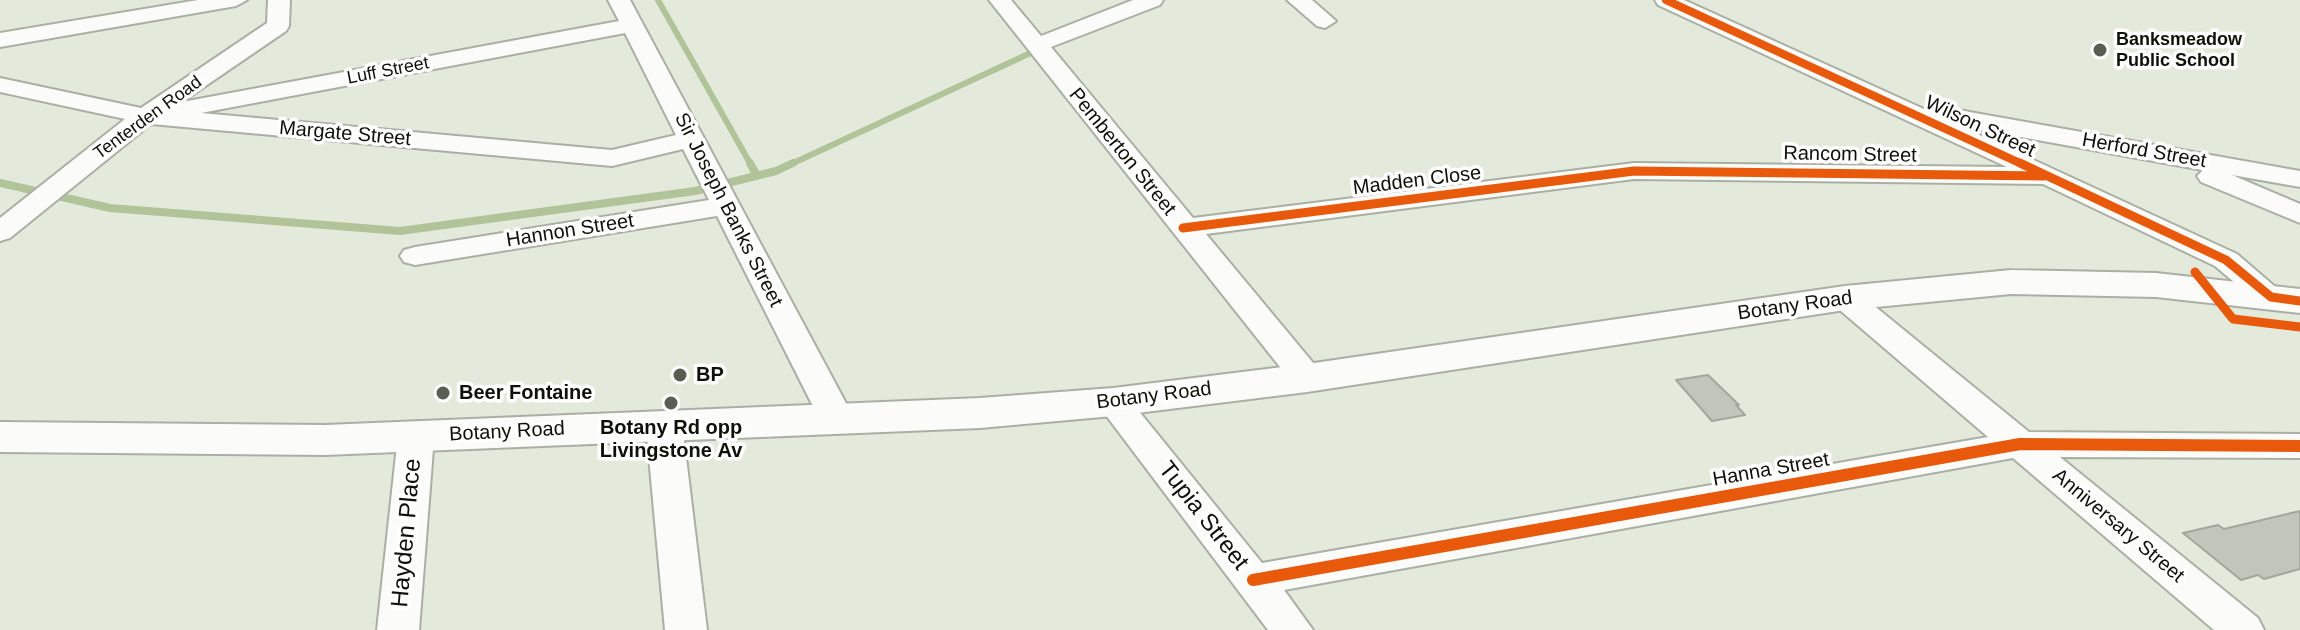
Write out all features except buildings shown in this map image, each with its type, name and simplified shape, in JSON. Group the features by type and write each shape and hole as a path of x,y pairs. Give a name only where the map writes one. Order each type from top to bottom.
{"main road":[{"name":"Botany Road","path":"0,437 250,441 980,413 1113,402 1307,378 1845,298 2011,282 2156,285 2286,299"}],"street":[{"path":"0,40 236,0"},
{"name":"Tenterden Road","path":"0,232 145,116 278,26 279,0"},
{"name":"Pemberton Street","path":"1000,0 1307,378"},
{"path":"1035,44 1053,40 1152,0"},
{"path":"1298,0 1325,21"},
{"name":"Wilson Street","path":"1666,0 2226,260 2286,299"},
{"name":"Luff Street","path":"145,116 625,12"},
{"name":"Sir Joseph Banks Street","path":"625,12 837,420"},
{"name":"Margate Street","path":"0,85 145,116 612,158 691,139"},
{"name":"Herford Street","path":"1894,106 2300,179"},
{"path":"2192,159 2194,168 2300,214"},
{"name":"Madden Close","path":"1183,228 1656,170"},
{"name":"Rancom Street","path":"1656,170 2044,176"},
{"name":"Hannon Street","path":"415,256 726,206"},
{"name":"Anniversary Street","path":"1845,298 2243,630"},
{"name":"Tupia Street","path":"1113,402 1292,630"},
{"path":"664,424 686,630"},
{"name":"Hayden Place","path":"398,630 416,436"},
{"name":"Hanna Street","path":"1253,580 2020,444 2300,446"}],"waterway":[{"path":"658,0 751,165"},
{"path":"789,165 1037,50"},
{"path":"750,163 757,176"},
{"path":"757,176 793,163"},
{"path":"0,183 110,208 400,231 695,191 757,176"}],"cycle path":[{"path":"1666,0 2195,244 2226,260 2271,297 2300,301"},
{"path":"1183,228 1634,171 2044,176"},
{"path":"2195,272 2233,319 2300,327"},
{"path":"1253,580 2020,444 2300,446"}],"place":[{"name":"Banksmeadow Public School","path":"2100,50"},
{"name":"BP","path":"680,375"},
{"name":"Beer Fontaine","path":"443,393"},
{"name":"Botany Rd opp Livingstone Av","path":"671,403"}]}
